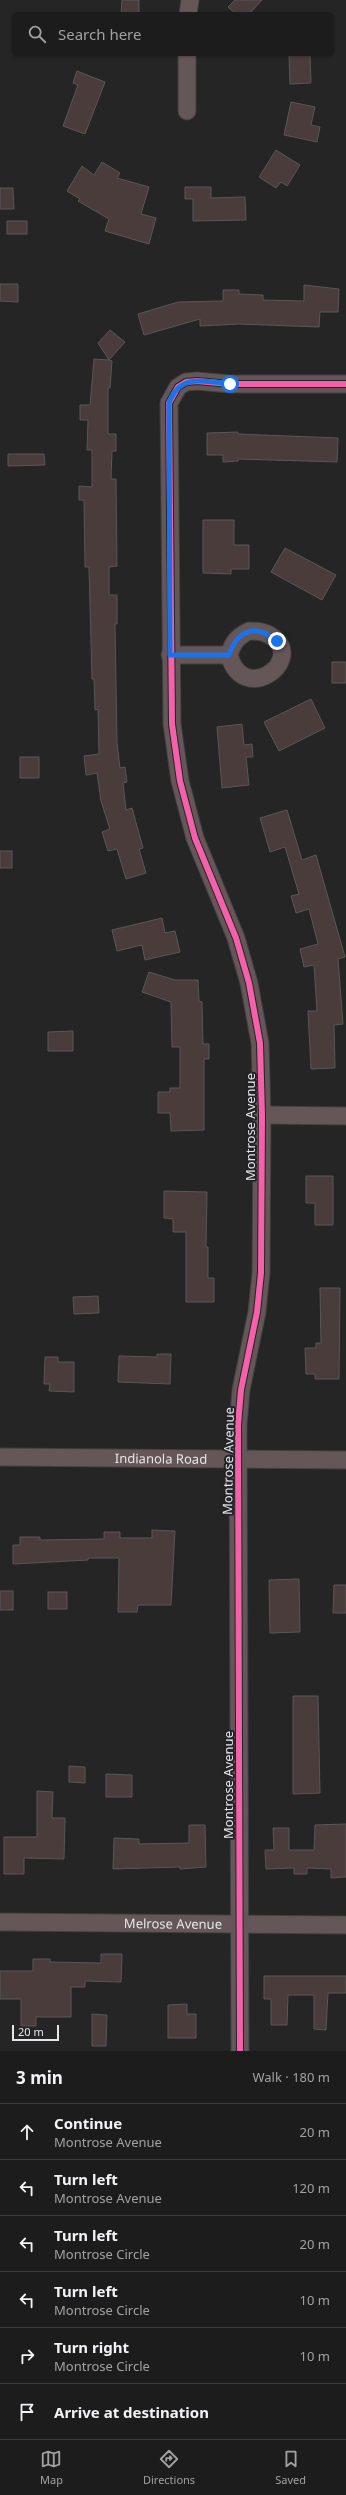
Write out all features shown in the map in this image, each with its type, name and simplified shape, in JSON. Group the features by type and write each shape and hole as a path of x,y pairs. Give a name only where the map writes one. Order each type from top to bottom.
{"street":[{"path":"188,12 190,0"},
{"path":"187,111 188,56"},
{"name":"Montrose Avenue","path":"240,2051 238,1425 241,1390 257,1312 261,1273 262,1115 260,1043 249,983 236,938 195,838 180,781 172,724 170,655 169,403 173,394 186,382 197,381 230,384 346,384"},
{"path":"170,655 229,655"},
{"path":"262,1115 346,1116"},
{"name":"Indianola Road","path":"0,1457 346,1460"},
{"name":"Melrose Avenue","path":"0,1922 346,1925"}],"building":[{"path":"122,0 139,0 139,12 121,12"},
{"path":"235,0 262,0 251,12 234,12 228,7"},
{"path":"289,56 310,56 311,83 290,84"},
{"path":"77,71 105,82 85,134 63,126 78,85 73,83"},
{"path":"291,102 315,107 311,125 320,127 317,142 284,135"},
{"path":"276,150 300,165 287,186 281,182 276,188 259,177"},
{"path":"102,162 120,173 117,178 149,187 141,214 156,218 149,244 105,231 109,219 78,201 80,199 67,191 82,166 94,175"},
{"path":"185,187 211,187 211,198 245,197 246,220 193,221 193,199 185,199"},
{"path":"0,188 13,188 14,209 0,209"},
{"path":"7,221 27,221 27,234 7,234"},
{"path":"0,284 18,284 18,302 0,301"},
{"path":"304,285 339,289 338,312 320,312 319,327 239,324 200,326 200,319 144,335 138,314 178,302 223,301 223,290 239,290 239,294 263,295 263,300 304,301"},
{"path":"110,330 125,342 109,360 98,343"},
{"path":"94,359 112,361 110,388 108,388 108,434 116,434 116,451 112,451 111,479 116,479 117,566 109,567 109,595 117,595 117,624 115,624 117,743 120,768 125,767 127,782 123,783 126,810 132,808 143,848 139,849 146,873 126,879 117,849 108,851 102,832 110,829 101,801 97,773 86,775 84,756 99,754 98,709 95,710 94,679 92,679 89,567 85,567 84,500 79,500 79,486 92,487 92,450 87,450 88,420 80,420 80,405 90,405"},
{"path":"238,432 238,434 338,438 337,462 238,459 238,461 223,462 223,455 207,455 207,433"},
{"path":"8,454 44,454 45,465 8,466"},
{"path":"203,520 234,520 234,545 249,545 249,569 231,569 231,574 203,573"},
{"path":"285,548 336,575 322,600 271,572"},
{"path":"332,662 346,662 346,683 332,683"},
{"path":"311,699 325,728 279,751 264,722"},
{"path":"242,724 244,745 252,744 253,757 246,757 249,785 222,788 217,727"},
{"path":"20,757 39,757 39,778 20,778"},
{"path":"287,810 302,860 316,855 345,957 338,959 343,1024 334,1025 335,1068 311,1069 308,1011 317,1011 314,965 304,967 300,949 318,944 309,909 296,913 291,896 299,894 285,847 270,852 260,818"},
{"path":"0,851 12,851 12,868 0,868"},
{"path":"162,918 165,933 175,931 180,952 145,960 142,945 117,951 112,930"},
{"path":"149,972 175,980 198,980 199,1001 202,1002 203,1044 209,1044 209,1059 204,1059 204,1130 171,1131 170,1113 158,1113 158,1092 170,1092 170,1088 180,1088 180,1047 172,1047 171,1002 142,992"},
{"path":"73,1031 73,1051 48,1051 48,1032"},
{"path":"306,1176 333,1176 333,1225 315,1225 315,1203 306,1203"},
{"path":"164,1191 207,1192 206,1247 208,1247 208,1278 214,1278 214,1302 186,1302 186,1232 173,1232 173,1219 164,1218"},
{"path":"320,1288 340,1288 339,1379 315,1379 315,1374 306,1374 305,1348 316,1348 316,1343 321,1343"},
{"path":"98,1296 99,1313 74,1314 73,1297"},
{"path":"157,1354 171,1354 170,1384 118,1382 119,1356 157,1357"},
{"path":"45,1357 58,1357 58,1362 74,1362 74,1392 49,1391 50,1384 44,1384"},
{"path":"152,1530 175,1531 171,1605 138,1605 137,1612 118,1612 119,1558 88,1558 88,1560 13,1564 13,1545 20,1545 20,1537 40,1537 40,1540 104,1539 104,1532 120,1532 120,1538 152,1538"},
{"path":"299,1579 300,1632 270,1633 269,1580"},
{"path":"334,1585 346,1585 346,1613 333,1613"},
{"path":"0,1591 13,1591 13,1610 0,1610"},
{"path":"48,1592 67,1592 67,1609 48,1609"},
{"path":"293,1696 318,1696 320,1793 293,1794"},
{"path":"69,1766 85,1767 85,1783 69,1782"},
{"path":"106,1774 132,1775 132,1797 106,1797"},
{"path":"37,1791 53,1792 52,1818 65,1818 64,1859 24,1858 24,1874 4,1874 4,1837 37,1837"},
{"path":"346,1824 346,1877 331,1878 331,1869 307,1868 307,1874 294,1874 294,1868 266,1869 265,1850 274,1850 273,1828 289,1828 289,1850 314,1850 315,1825"},
{"path":"189,1825 205,1825 206,1867 180,1869 180,1867 113,1869 114,1838 139,1839 139,1844 189,1843"},
{"path":"101,1954 122,1954 121,1982 85,1981 85,1987 71,1987 71,2017 36,2017 36,2026 21,2026 21,1999 0,1999 0,1971 33,1971 33,1959 50,1959 50,1962 101,1963"},
{"path":"264,1976 346,1976 346,1993 328,1993 326,2030 314,2029 314,1995 288,1995 287,2025 271,2025 271,1999 264,1999"},
{"path":"187,2004 187,2014 196,2014 196,2038 168,2038 168,2005"},
{"path":"92,2014 107,2015 106,2046 92,2046"}],"cycle path":[{"path":"240,2051 238,1425 241,1390 257,1312 261,1273 262,1115 260,1043 249,983 236,938 195,838 180,781 172,724 169,403 178,387 186,382 197,381 230,384 346,384"}],"route":[{"path":"230,384 197,381 186,382 178,387 169,403 171,442 170,655 229,655 233,643 240,635 249,631 259,631 269,634 277,641"}]}
